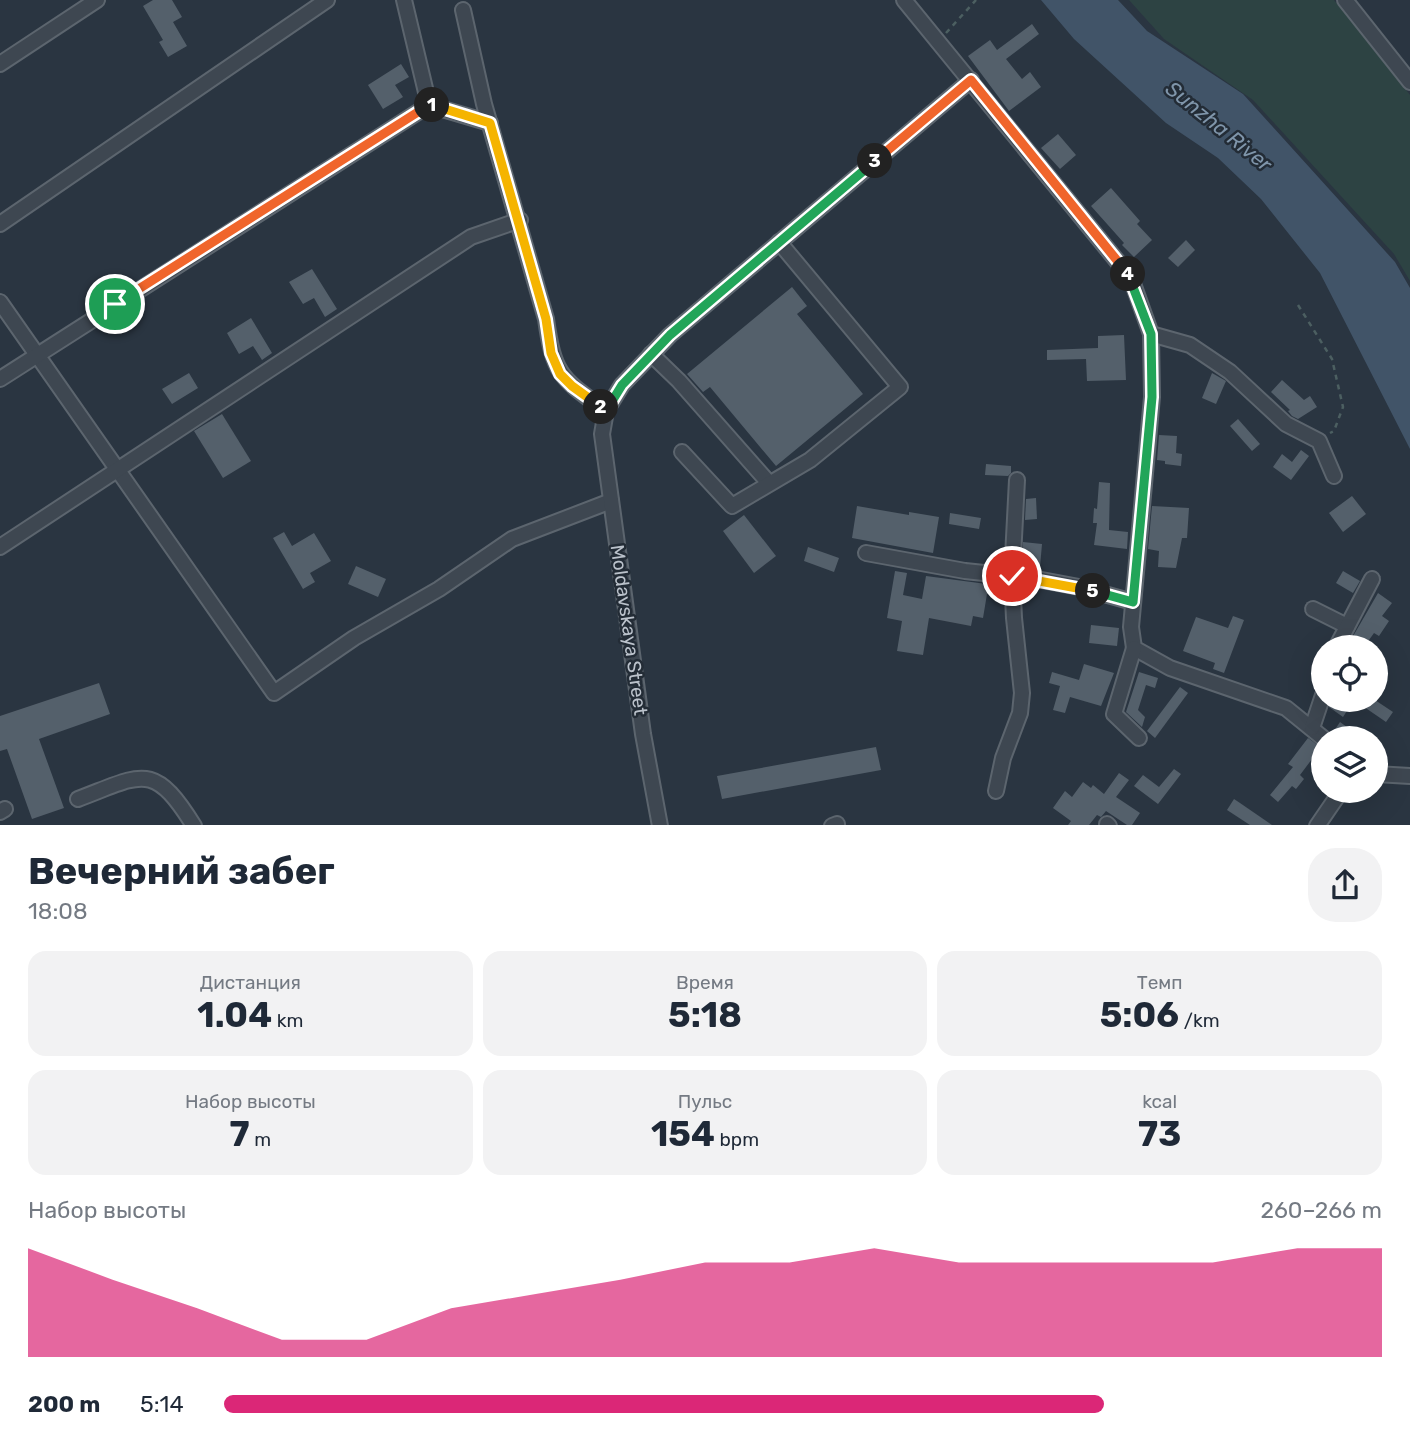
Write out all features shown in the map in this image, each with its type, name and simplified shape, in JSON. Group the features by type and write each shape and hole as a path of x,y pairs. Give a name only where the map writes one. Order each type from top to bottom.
{"street":[{"path":"0,64 97,0"},
{"path":"0,224 327,0"},
{"path":"404,0 429,105"},
{"path":"904,0 1131,278 1151,334 1152,397 1131,627 1134,648 1114,714 1139,738"},
{"path":"1345,0 1410,82"},
{"path":"463,10 490,123 520,220 546,319 551,353 560,374 606,411 622,385 670,335 971,80"},
{"path":"0,379 429,105 490,123"},
{"path":"0,547 471,237 520,220"},
{"path":"682,453 732,506 810,460 900,387 779,242"},
{"path":"0,302 274,693 354,638 439,589 512,539 611,501"},
{"path":"1151,334 1190,345 1230,373 1286,424 1318,441 1334,476"},
{"path":"650,354 679,381 769,483"},
{"name":"Moldavskaya Street","path":"606,411 601,434 643,734 660,825"},
{"path":"996,792 1003,758 1020,713 1023,693 1012,576 1017,480"},
{"path":"866,553 965,571 1079,587 1133,602"},
{"path":"1342,635 1372,579"},
{"path":"1313,609 1347,626"},
{"path":"1134,648 1170,668 1286,708 1311,727"},
{"path":"1388,775 1410,776"},
{"path":"78,799 146,777 161,784 180,804 194,825"},
{"path":"1317,825 1333,803"}],"path":[{"path":"939,41 976,0"},
{"path":"1298,305 1332,359 1343,407 1334,431 1318,441"}],"green space":[{"path":"1129,0 1334,0 1410,95 1410,281 1394,254 1253,100 1164,39"}],"water":[{"name":"Sunzha River","path":"1041,0 1118,0 1147,31 1243,94 1395,262 1410,288 1410,449 1320,273 1261,199 1218,158 1166,123 1074,39"}],"building":[{"path":"153,0 172,0 182,17 173,22 187,46 168,57 159,42 163,40 143,6"},
{"path":"1032,24 1039,34 1006,59 1022,79 1030,72 1041,87 1009,111 968,56 990,40 997,50"},
{"path":"401,64 409,77 395,85 403,97 383,109 368,85"},
{"path":"1058,134 1076,155 1060,169 1041,148"},
{"path":"1111,188 1140,221 1137,224 1152,240 1134,257 1091,206"},
{"path":"1186,240 1195,250 1178,267 1168,258"},
{"path":"312,269 337,309 325,317 314,298 303,304 289,282"},
{"path":"792,287 807,306 797,314 863,394 776,466 710,387 703,392 687,374"},
{"path":"251,318 272,353 262,360 253,346 239,354 227,333"},
{"path":"1124,335 1126,380 1087,381 1086,359 1047,360 1047,350 1098,348 1098,336"},
{"path":"189,373 198,388 172,404 162,389"},
{"path":"1212,373 1226,381 1216,404 1202,398"},
{"path":"1282,380 1304,400 1310,396 1317,407 1298,419 1292,416 1288,411 1290,410 1271,392"},
{"path":"222,414 251,461 223,478 194,431"},
{"path":"1238,419 1260,444 1252,451 1230,426"},
{"path":"1159,435 1177,436 1176,453 1182,454 1181,466 1157,460"},
{"path":"1301,450 1309,456 1291,480 1273,467 1282,454 1292,462"},
{"path":"986,464 1011,466 1011,473 1008,476 985,475"},
{"path":"1099,482 1110,483 1109,530 1128,532 1127,549 1094,545 1097,523 1093,523 1094,508 1097,509"},
{"path":"1352,496 1366,514 1343,532 1329,513"},
{"path":"1036,498 1037,519 1025,520 1026,499"},
{"path":"857,506 939,517 933,553 852,538"},
{"path":"1152,506 1189,508 1187,538 1182,538 1176,568 1158,567 1159,551 1148,549"},
{"path":"950,513 981,518 979,529 949,524"},
{"path":"744,515 776,556 754,573 723,531"},
{"path":"284,532 292,546 314,533 331,561 310,573 315,582 303,589 273,538"},
{"path":"1023,542 1042,544 1040,567 1022,565"},
{"path":"808,547 839,558 834,572 804,561"},
{"path":"356,566 386,579 378,597 348,584"},
{"path":"895,571 907,573 903,595 922,599 926,576 994,585 992,595 987,594 983,618 973,616 971,626 929,618 923,655 897,651 902,621 887,618"},
{"path":"1343,571 1360,581 1353,593 1336,583"},
{"path":"1378,593 1392,603 1382,616 1389,621 1380,635 1354,635"},
{"path":"1233,616 1244,620 1224,673 1213,669 1215,663 1183,651 1196,617 1228,628"},
{"path":"1091,625 1119,628 1117,646 1089,643"},
{"path":"1084,664 1114,673 1101,706 1070,697 1065,713 1053,710 1060,686 1049,683 1052,672 1079,680"},
{"path":"1139,672 1158,678 1155,688 1146,685 1138,710 1145,717 1142,727 1126,712"},
{"path":"99,683 110,714 39,739 64,808 32,819 7,749 0,751 0,716"},
{"path":"1180,687 1188,693 1155,738 1147,731"},
{"path":"1388,709 1393,712 1386,722 1371,712 1388,712"},
{"path":"1308,738 1311,740 1311,760 1300,775 1304,779 1296,789 1292,786 1278,802 1270,795 1293,767 1288,764"},
{"path":"876,747 881,770 722,799 717,776"},
{"path":"1174,769 1181,774 1158,804 1134,786 1143,775 1159,787"},
{"path":"1119,773 1129,780 1116,797 1140,813 1132,825 1127,825 1106,811 1101,817 1097,815 1089,825 1068,825 1071,821 1053,808 1065,791 1072,797 1083,782 1091,788 1093,785 1104,794"},
{"path":"1234,799 1272,825 1250,825 1227,810"}],"route":[{"path":"115,304 429,105 490,123 520,220 546,319 551,353 560,374 606,411 622,385 670,335 971,80 1131,278 1151,334 1152,397 1133,602 1079,587 1012,576"}]}
